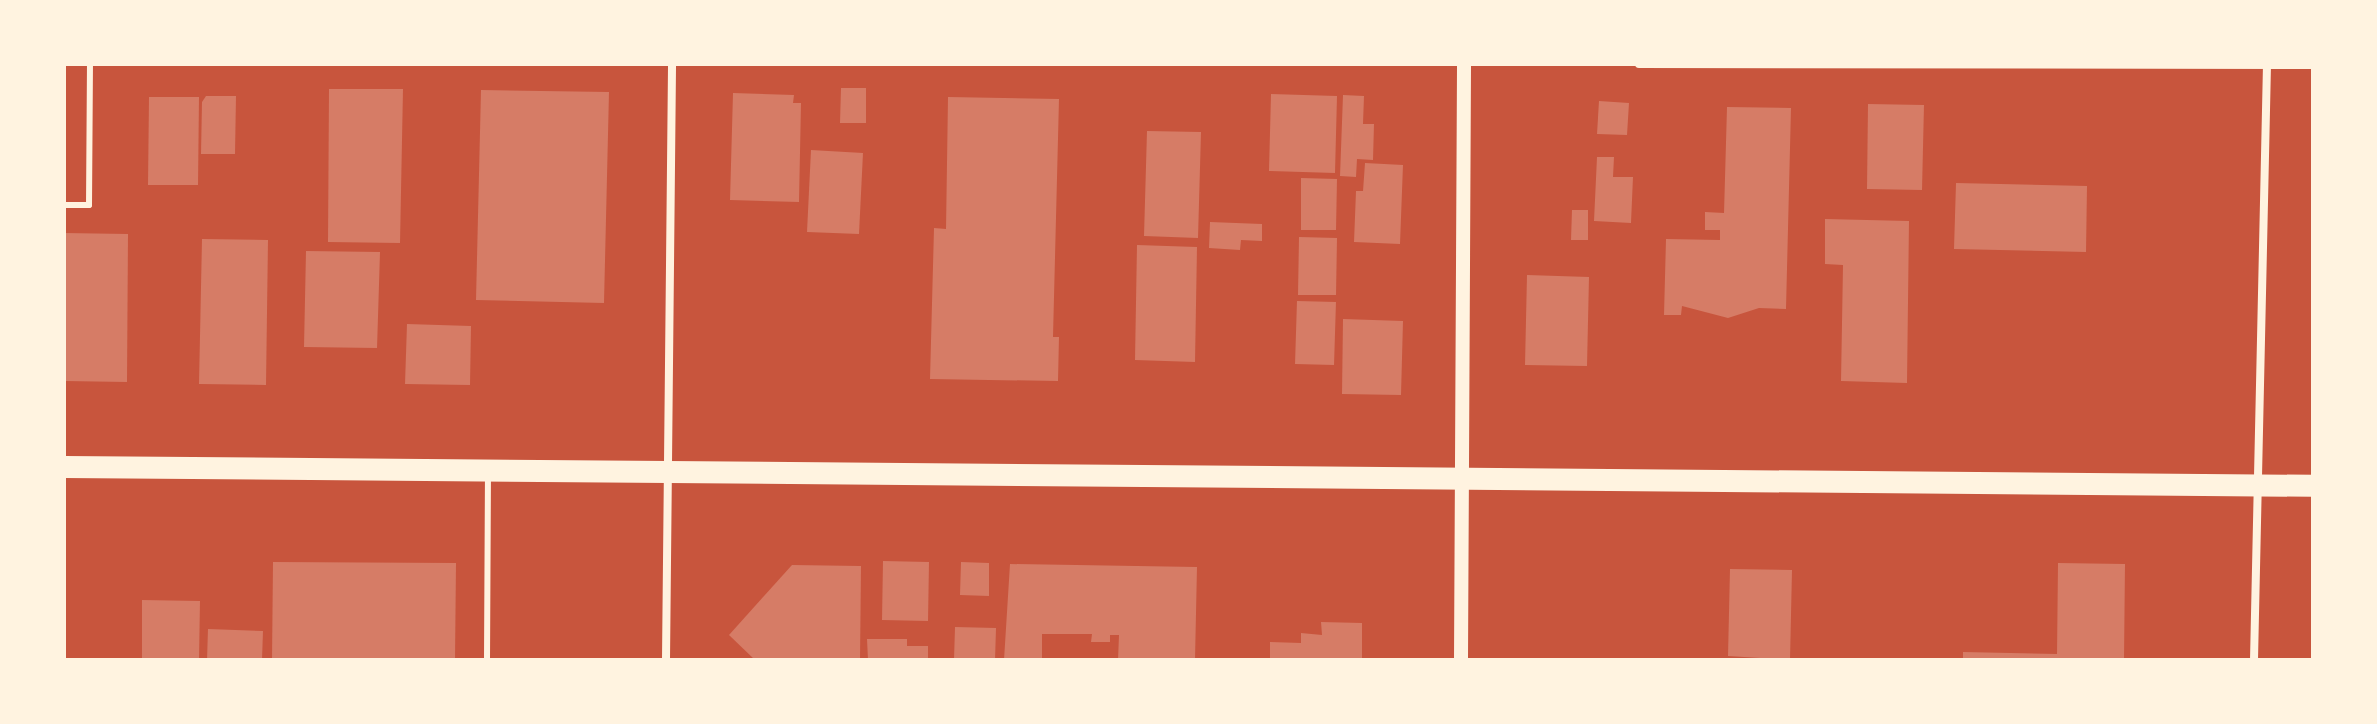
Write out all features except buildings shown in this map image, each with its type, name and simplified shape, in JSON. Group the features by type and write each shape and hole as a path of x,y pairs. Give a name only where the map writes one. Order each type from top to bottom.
{"highway":[{"path":"64,467 668,475 2313,486"}],"street":[{"path":"666,660 672,64"},
{"path":"1461,660 1464,64"},
{"path":"1639,64 2313,65"},
{"path":"2254,660 2267,64"}],"lane":[{"path":"64,205 89,205 90,64"},
{"path":"487,660 488,473"}]}
